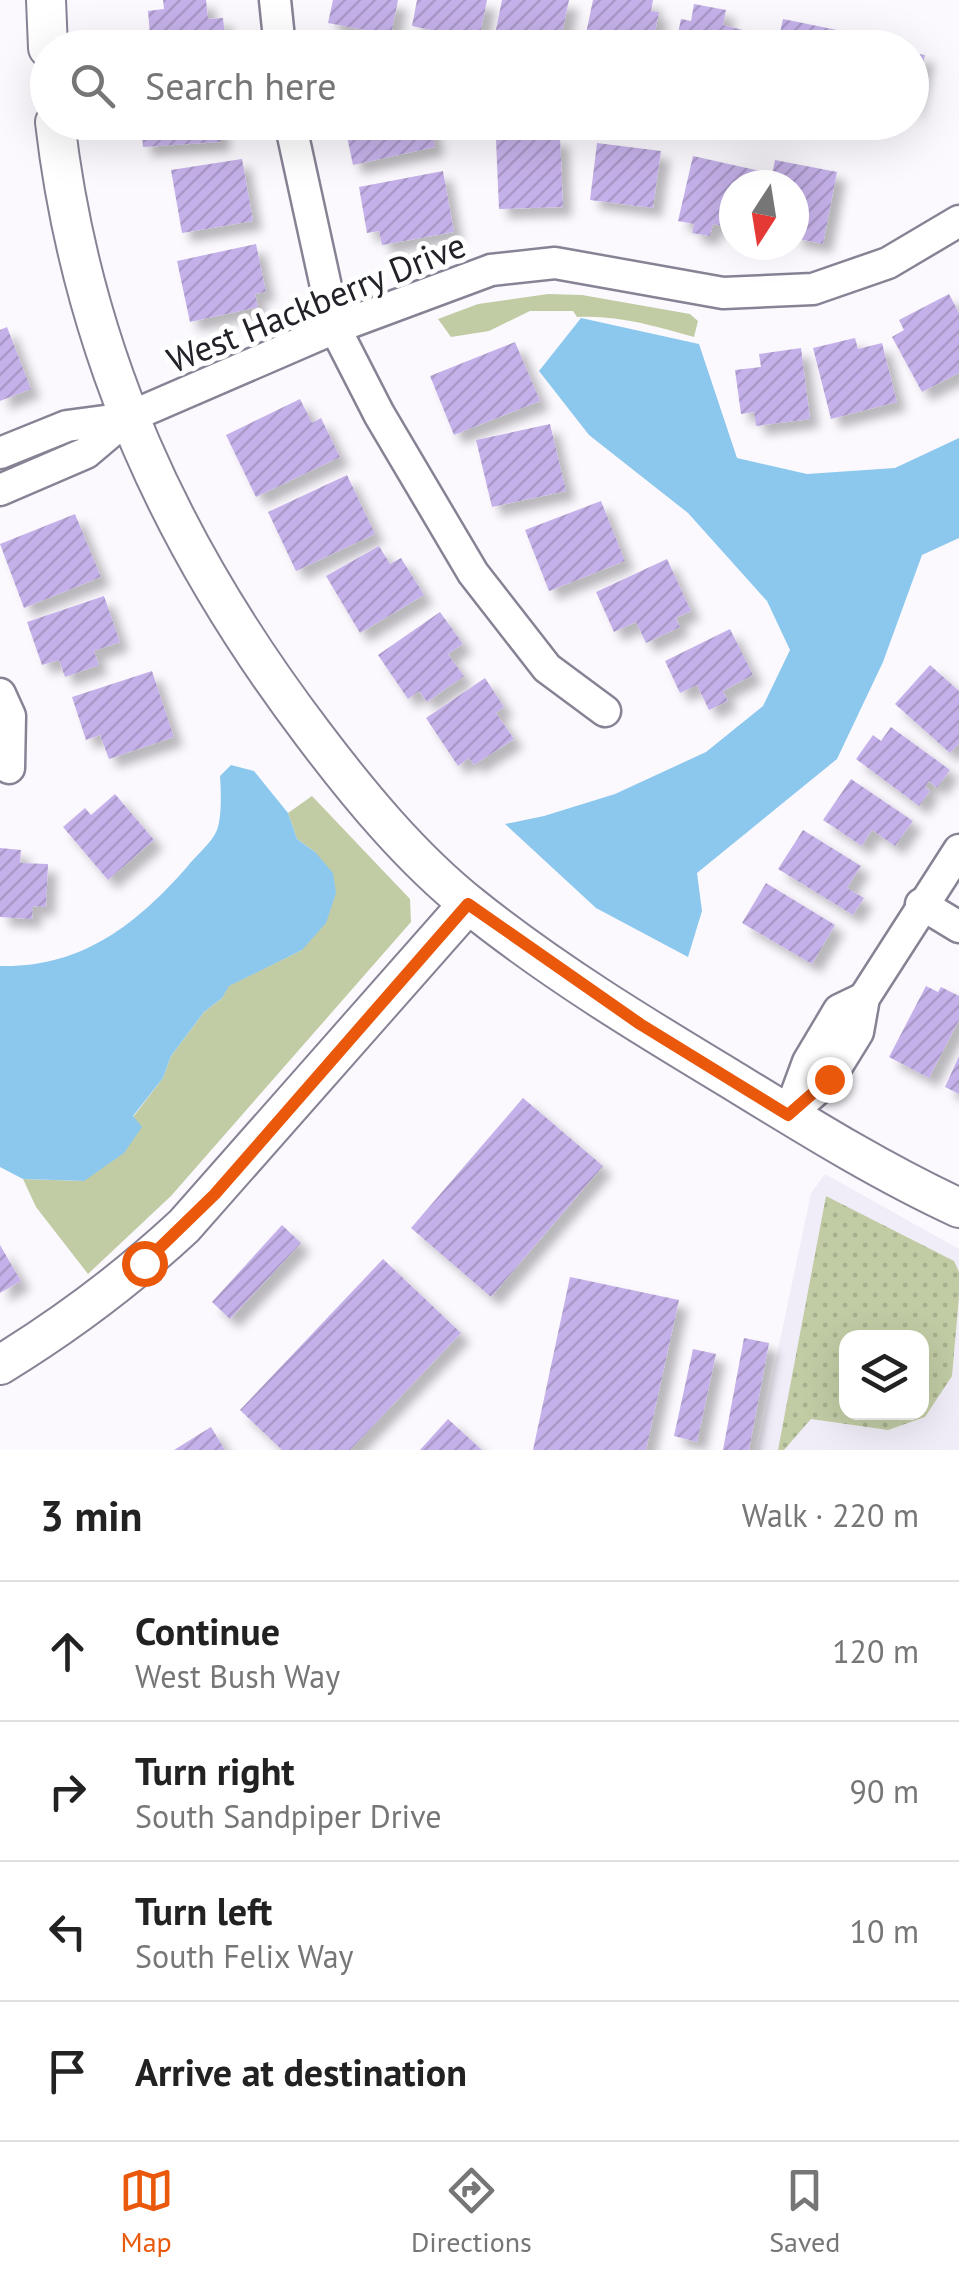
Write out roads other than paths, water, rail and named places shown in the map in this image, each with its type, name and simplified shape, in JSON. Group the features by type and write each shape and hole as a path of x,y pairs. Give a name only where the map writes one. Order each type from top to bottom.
{"street":[{"path":"46,0 47,30"},
{"path":"276,0 278,30"},
{"path":"58,140 74,237 128,418 183,537 254,653 349,782 468,904 592,992 874,1166 959,1208"},
{"path":"294,140 335,328 379,414 474,574 547,668 605,711"},
{"name":"West Hackberry Drive","path":"0,453 67,426 128,418 335,328 490,270 555,264 724,293 814,289 888,263 959,221"},
{"name":"West Hackberry Drive","path":"0,490 86,453 128,418"},
{"path":"0,694 10,716 9,768"},
{"path":"788,1115 829,1079 858,1032 864,998 959,850"},
{"path":"0,1364 69,1321 144,1263 184,1226 468,904"},
{"path":"922,904 959,927"}],"water":[{"path":"581,318 699,344 737,458 807,474 895,468 959,438 959,538 922,555 883,662 837,759 697,873 702,911 688,957 596,908 505,824 615,794 706,752 763,706 790,650 767,601 688,513 589,435 539,371"},
{"path":"231,765 254,771 288,813 297,839 333,873 336,893 326,923 302,950 229,986 222,998 204,1012 171,1056 163,1078 133,1116 142,1127 124,1153 84,1181 23,1179 0,1167 0,966 56,960 81,951 105,939 148,907 215,835 219,824 220,776"}]}
